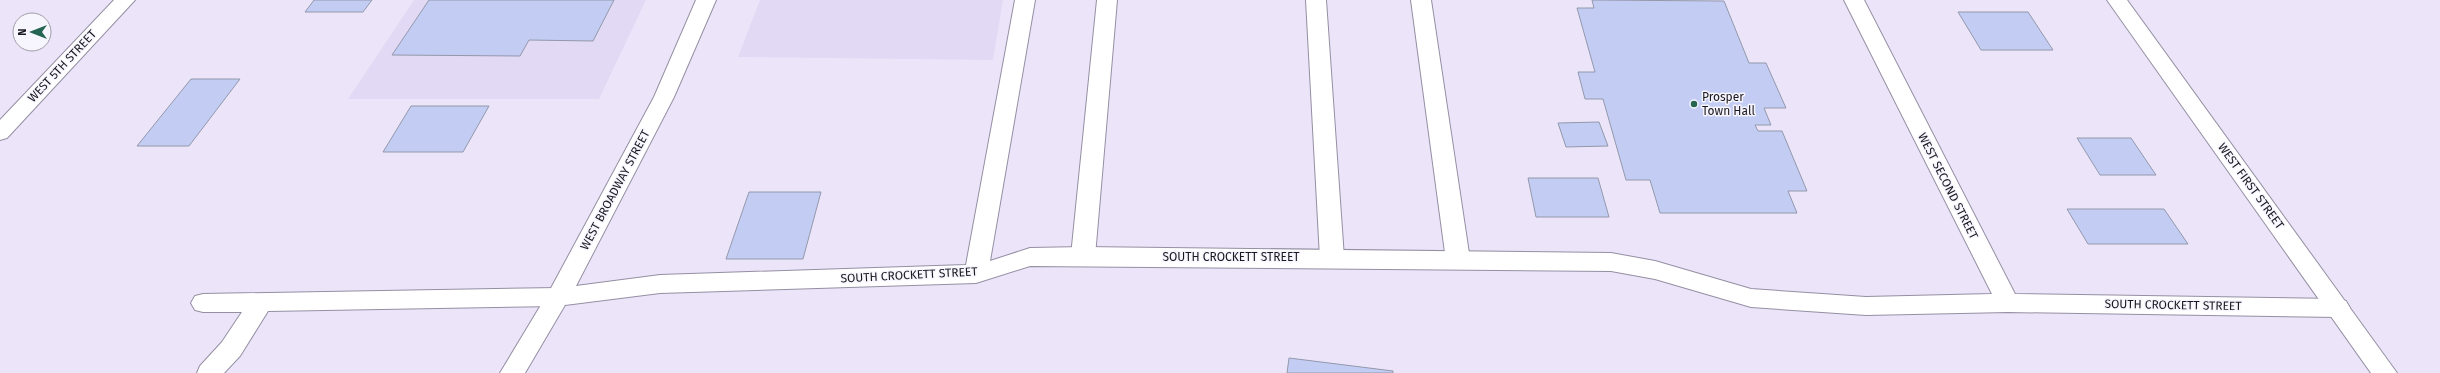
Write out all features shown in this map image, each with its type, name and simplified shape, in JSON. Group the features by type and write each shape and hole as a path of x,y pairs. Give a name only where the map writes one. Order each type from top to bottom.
{"street":[{"name":"WEST 5TH STREET","path":"0,133 125,0"},
{"name":"WEST BROADWAY STREET","path":"512,373 558,298 664,97 706,0"},
{"path":"976,274 1025,0"},
{"path":"1083,256 1107,0"},
{"path":"1316,0 1332,258"},
{"path":"1421,0 1458,260"},
{"name":"WEST SECOND STREET","path":"1854,0 2008,303"},
{"name":"WEST FIRST STREET","path":"2118,0 2384,373"},
{"name":"SOUTH CROCKETT STREET","path":"203,303 558,298 660,284 976,274 1030,257 1083,256 1611,262 1655,270 1751,298 1866,306 2008,303 2338,308"},
{"path":"209,373 231,349 261,302"}],"shaded area":[{"path":"414,0 646,0 599,99 348,99"},
{"path":"760,0 1003,0 993,60 738,57"}],"building":[{"path":"314,0 372,0 363,12 305,12"},
{"path":"429,0 614,0 593,41 529,40 520,56 392,55"},
{"name":"Prosper Town Hall","path":"1592,0 1724,1 1749,63 1766,63 1786,108 1764,108 1771,125 1755,125 1758,131 1782,131 1807,191 1788,191 1797,213 1660,213 1650,180 1626,180 1603,99 1585,99 1578,72 1595,72 1577,8 1594,8"},
{"path":"1958,12 2028,12 2053,50 1981,50"},
{"path":"191,79 240,79 189,146 137,146"},
{"path":"411,106 489,106 463,152 383,152"},
{"path":"1599,122 1608,146 1566,147 1558,123"},
{"path":"2077,138 2131,138 2156,175 2100,175"},
{"path":"1528,178 1598,178 1609,217 1536,217"},
{"path":"749,192 821,192 803,259 726,259"},
{"path":"2067,209 2164,209 2188,244 2088,244"},
{"path":"1289,358 1393,371 1393,373 1287,373"}],"place":[{"name":"Prosper Town Hall","path":"1694,104"}]}
